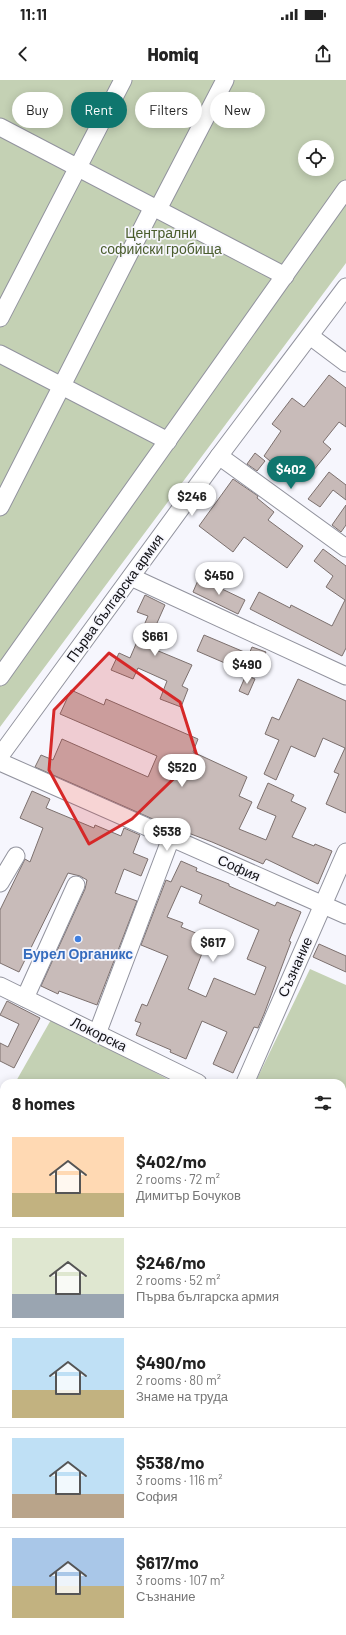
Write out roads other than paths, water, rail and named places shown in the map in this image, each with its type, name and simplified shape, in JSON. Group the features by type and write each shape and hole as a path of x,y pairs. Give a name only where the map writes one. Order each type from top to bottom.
{"street":[{"path":"0,318 122,80"},
{"path":"0,507 6,479 62,386 155,208 225,80"},
{"path":"0,127 285,276"},
{"path":"0,678 346,189"},
{"name":"Първа българска армия","path":"0,756 219,456 346,287"},
{"path":"310,336 346,363"},
{"path":"0,354 168,442"},
{"path":"219,456 346,548"},
{"path":"130,577 346,676"},
{"name":"София","path":"0,762 346,915"},
{"path":"97,1034 171,838"},
{"name":"Съзнание","path":"246,1079 346,852"},
{"path":"0,883 16,856"},
{"path":"25,998 76,885"},
{"name":"Локорска","path":"0,986 190,1079"}],"place":[{"name":"Бурел Органикс","path":"78,939"}],"park label":[{"name":"Централни софийски гробища","path":"161,242"}]}
